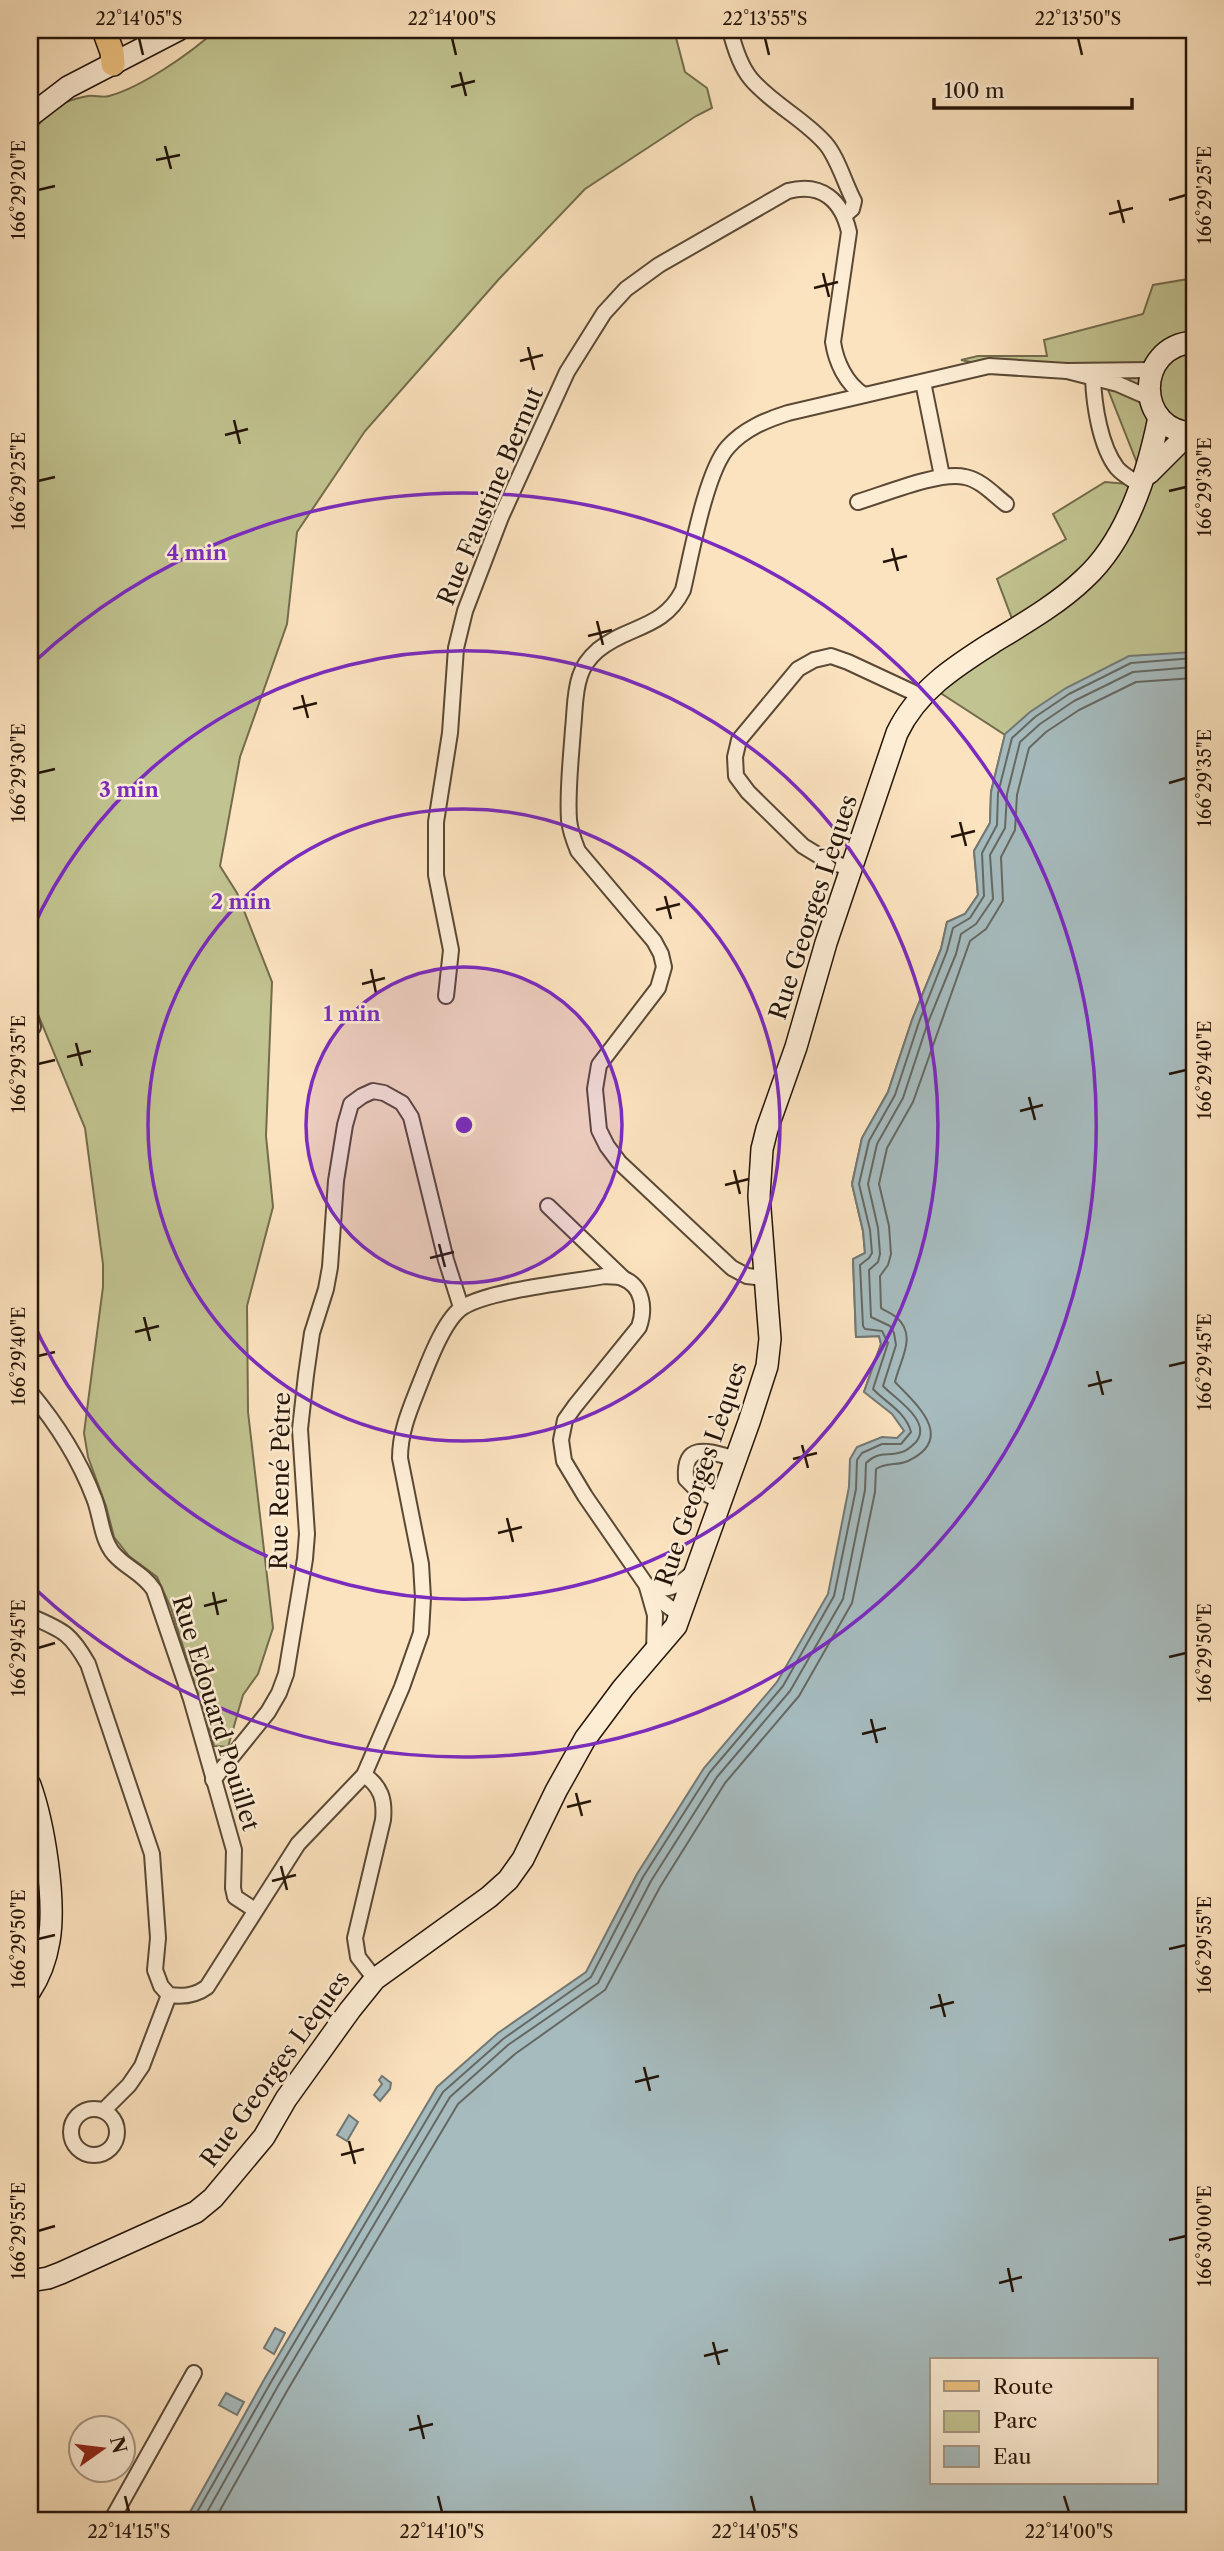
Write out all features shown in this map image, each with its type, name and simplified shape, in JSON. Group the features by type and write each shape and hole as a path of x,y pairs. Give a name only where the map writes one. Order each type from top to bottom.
{"main road":[{"path":"30,116 68,87 178,30"},
{"path":"106,34 121,60"},
{"path":"1152,370 1170,348 1194,342"},
{"name":"Rue Georges Lèques","path":"30,2281 61,2273 196,2212 213,2198 264,2137 286,2099 374,1979 489,1897 508,1880 523,1859 571,1761 585,1739 623,1688 676,1626 765,1376 769,1354 759,1196 762,1149 897,733 908,712 921,696 956,666 1024,623 1084,580 1105,557 1116,540 1141,483 1155,408 1149,384 1152,370"},
{"path":"1155,408 1168,425 1192,433"},
{"name":"Rue Georges Lèques","path":"1141,483 1168,452 1192,433"},
{"path":"30,1784 43,1839 50,1888 51,1929 46,1957 30,1991"}],"street":[{"path":"730,30 736,52 750,79 797,115 827,145 854,201 852,209 845,215 849,248 836,311 833,342 837,359 848,379 854,389 864,395"},
{"name":"Rue Faustine Bernut","path":"446,996 451,950 436,875 436,822 450,733 456,648 465,611 501,517 568,372 604,313 626,289 659,265 714,232 789,191 802,187 830,196 845,215"},
{"path":"765,1278 747,1276 732,1268 625,1168 607,1146 599,1130 595,1089 599,1065 658,988 664,967 654,941 578,851 572,836 569,820 576,691 580,674 600,649 664,616 675,606 683,590 709,485 727,447 743,433 764,421 989,366 1067,371 1152,370"},
{"path":"1067,371 1118,384 1155,408"},
{"path":"1093,378 1094,407 1105,444 1118,469 1141,483"},
{"path":"923,382 942,476"},
{"path":"859,502 942,476 965,476 981,483 1006,504"},
{"path":"852,869 826,860 803,846 748,792 736,776 738,740 797,669 814,660 831,656 921,696"},
{"name":"Rue René Pètre","path":"213,1780 268,1712 286,1674 307,1534 300,1429 306,1375 313,1333 330,1266 336,1181 345,1125 351,1104 373,1091 384,1093 402,1103 411,1116 446,1260 461,1307"},
{"path":"548,1206 633,1286 643,1300 644,1313 639,1327 565,1420 561,1440 564,1461 647,1587 659,1601 680,1615"},
{"path":"30,1616 63,1632 76,1643 88,1664 152,1854 159,1938 155,1970 161,1986 169,1996 193,1995 207,1987 298,1844 364,1775 402,1687 421,1633 423,1598 421,1564 400,1458 403,1427 437,1341 461,1307 487,1297 605,1276 623,1278"},
{"name":"Rue Edouard Pouillet","path":"30,1392 69,1445 94,1496 106,1539 114,1554 146,1578 154,1590 191,1699 234,1850 235,1898 255,1910"},
{"path":"720,1501 695,1488 686,1479 685,1467 691,1457 708,1450 736,1459"},
{"path":"647,1587 660,1590 673,1588 695,1570"},
{"path":"647,1587 655,1615 654,1654"},
{"path":"364,1775 373,1781 385,1804 355,1938 358,1957 374,1979"},
{"path":"104,2110 129,2085 142,2066 169,1996"},
{"path":"111,2521 194,2373"}],"green space":[{"path":"216,30 674,30 685,72 707,88 712,108 585,189 499,279 365,431 297,532 287,624 240,757 220,866 237,893 272,982 266,1136 273,1207 247,1306 248,1412 273,1628 258,1674 243,1695 228,1747 214,1746 171,1608 157,1577 129,1556 114,1537 88,1457 84,1433 103,1287 103,1264 85,1128 30,995 30,139 46,115 60,105 88,96 104,97 122,92 180,59"},
{"path":"1194,278 1194,683 906,1349 864,1392 881,1344 879,1336 856,1337 853,1259 865,1253 863,1231 852,1184 862,1138 888,1092 912,1020 941,949 947,922 965,914 978,895 974,851 990,823 991,792 1005,735 942,694 933,684 1014,624 997,579 1066,539 1053,514 1105,482 1139,485 1137,463 1101,372 989,366 961,360 978,356 1047,356 1044,340 1143,314 1153,285"}],"water":[{"path":"1194,652 1194,2521 185,2521 265,2378 437,2087 498,2033 586,1972 637,1874 704,1768 777,1682 828,1594 849,1487 850,1459 857,1447 882,1437 897,1438 904,1431 892,1414 864,1392 881,1344 879,1336 856,1337 853,1259 865,1253 863,1231 852,1184 862,1138 888,1092 912,1020 941,949 947,922 965,914 978,895 974,851 990,823 991,792 1005,734 1030,712 1066,688 1129,656"},
{"path":"382,2076 391,2083 390,2089 380,2101 374,2095 382,2084 379,2080"},
{"path":"349,2115 358,2122 347,2141 337,2135"},
{"path":"275,2328 285,2333 274,2354 264,2348"},
{"path":"226,2393 244,2402 237,2415 219,2405"}]}
